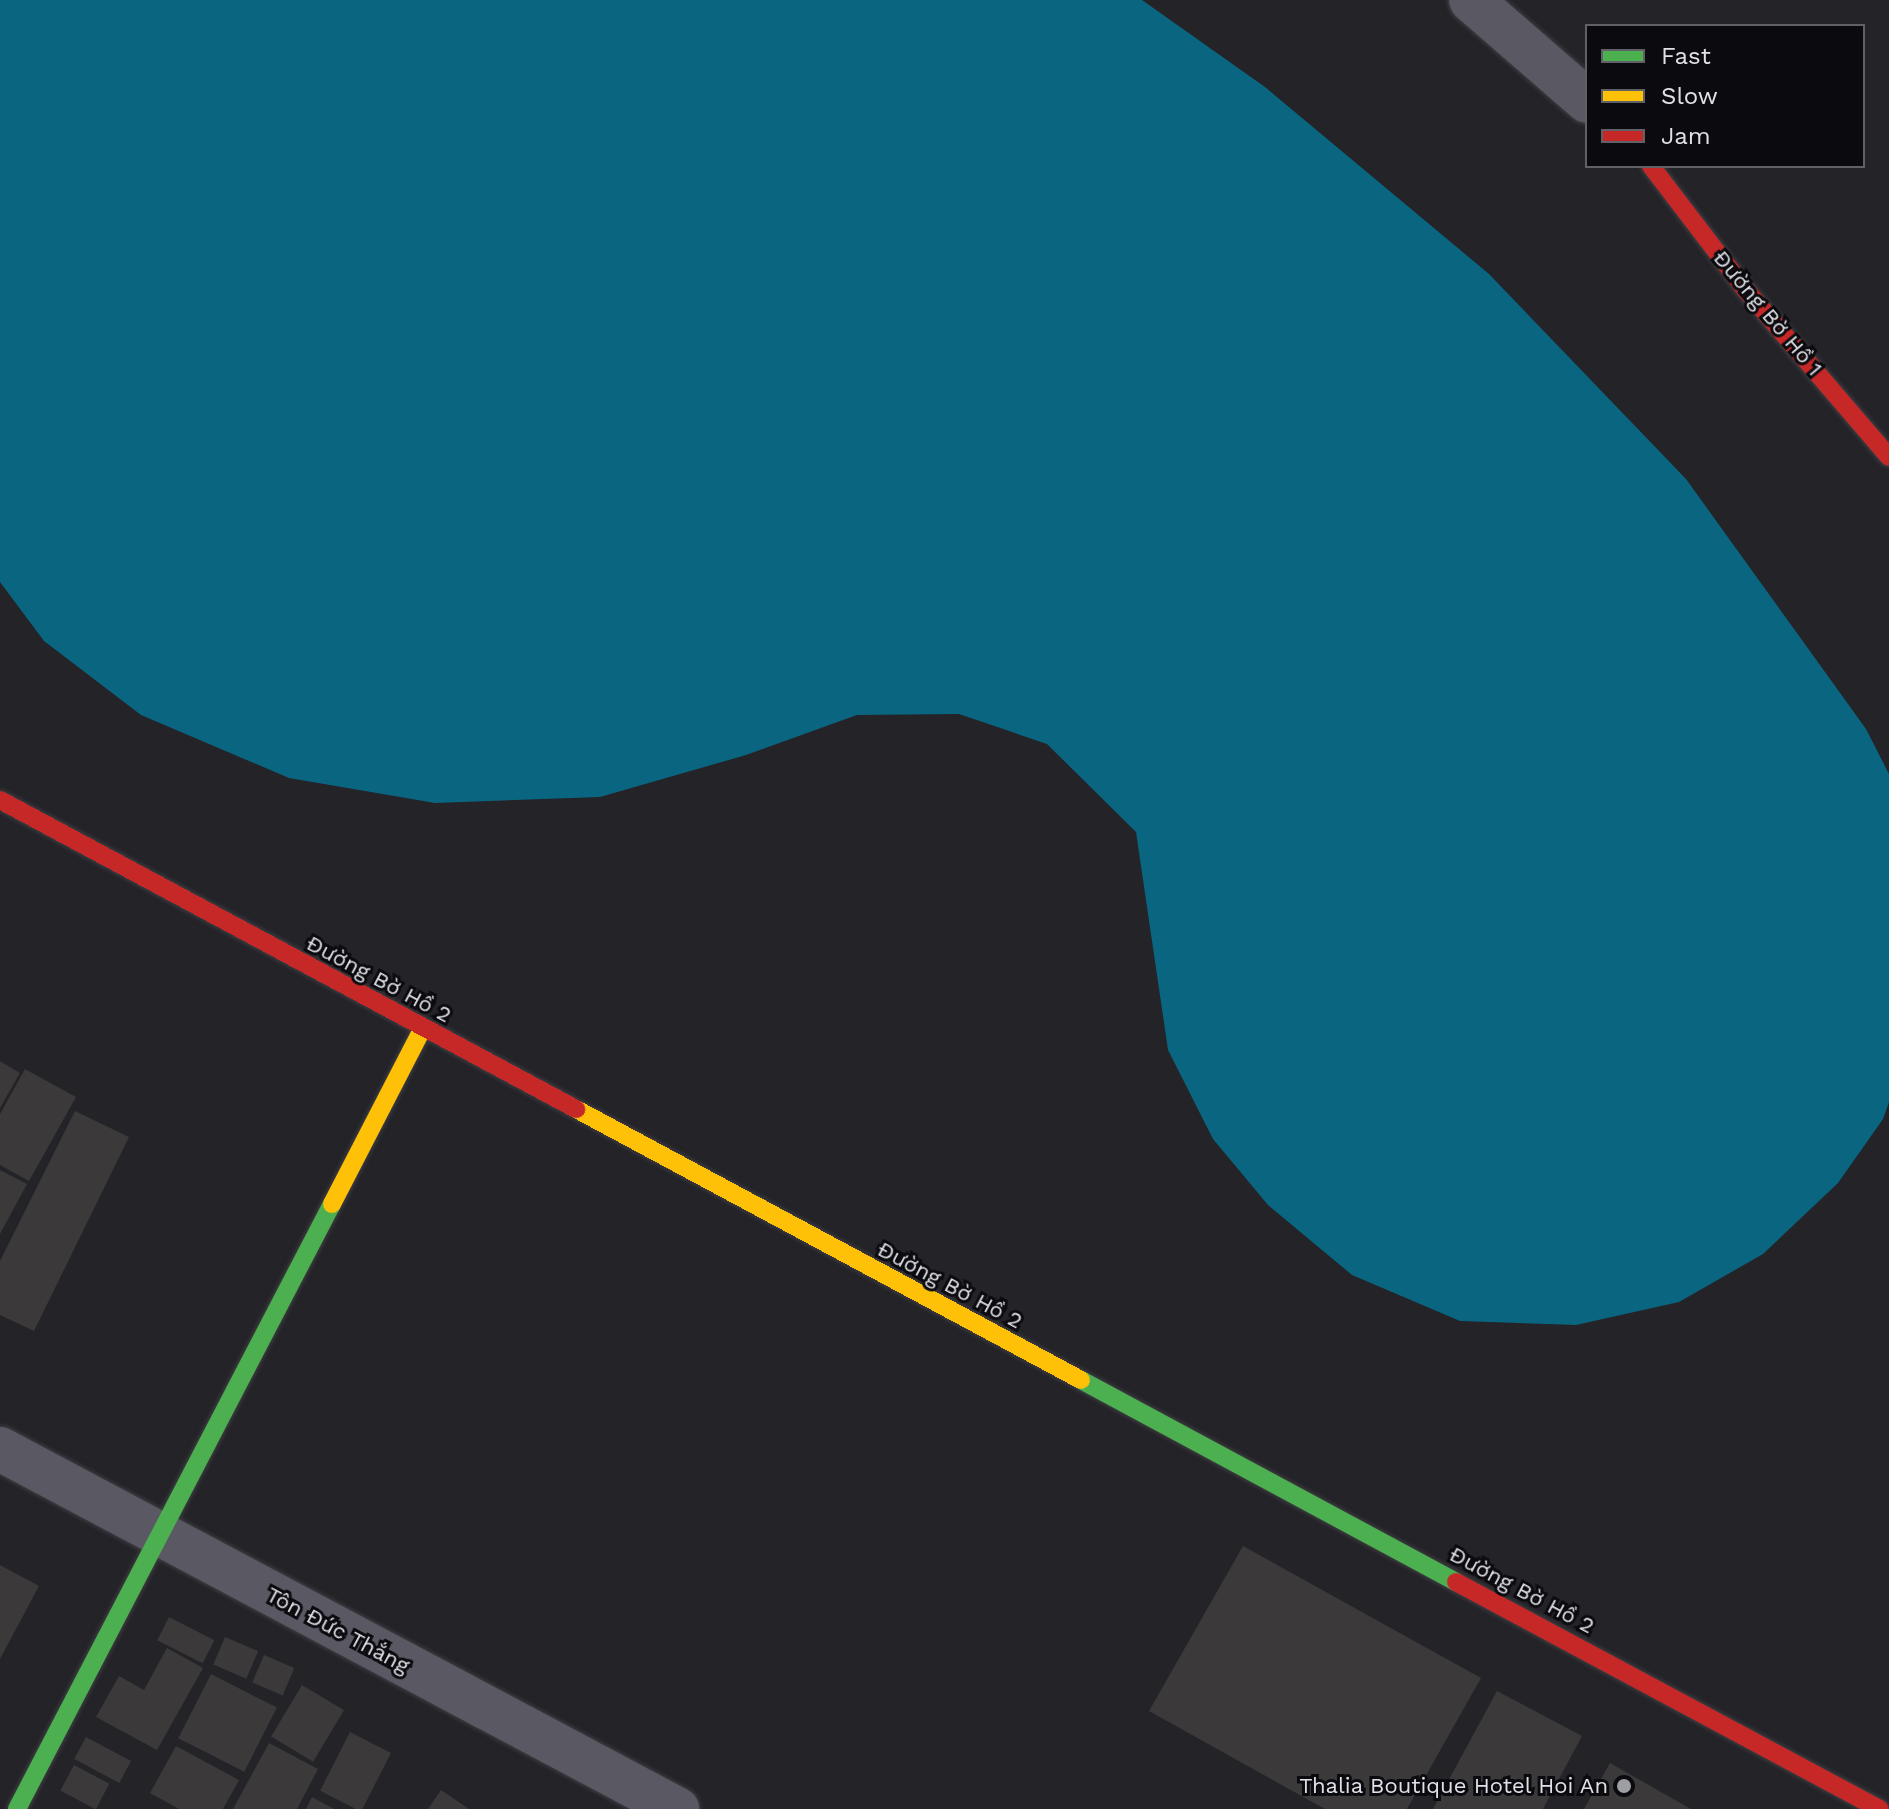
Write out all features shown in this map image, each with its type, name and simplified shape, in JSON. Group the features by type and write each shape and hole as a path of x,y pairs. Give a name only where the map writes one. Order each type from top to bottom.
{"street":[{"path":"1471,0 1585,99"},
{"name":"Đường Bờ Hồ 1","path":"1653,168 1745,289 1889,457"},
{"name":"Đường Bờ Hồ 2","path":"0,800 422,1030 1880,1809"},
{"path":"17,1809 162,1538 422,1030"},
{"name":"Tôn Đức Thắng","path":"0,1449 162,1538 677,1809"}],"water":[{"path":"0,0 1142,0 1265,87 1489,274 1686,479 1866,729 1889,774 1889,1102 1883,1119 1838,1183 1763,1254 1679,1302 1576,1325 1460,1321 1352,1275 1268,1205 1213,1139 1168,1050 1136,832 1047,744 959,714 857,715 746,755 600,797 435,803 289,778 141,715 44,641 0,582"}],"building":[{"path":"0,1061 20,1073 0,1108"},
{"path":"25,1069 76,1097 29,1181 0,1165 0,1114"},
{"path":"75,1111 129,1137 34,1331 0,1315 0,1261"},
{"path":"0,1170 27,1184 0,1234"},
{"path":"1243,1546 1481,1678 1407,1809 1325,1809 1149,1711"},
{"path":"0,1565 39,1586 0,1659"},
{"path":"169,1617 214,1640 203,1663 157,1640"},
{"path":"225,1637 258,1651 246,1679 213,1665"},
{"path":"167,1648 203,1668 157,1750 96,1717 119,1676 144,1690"},
{"path":"264,1655 294,1668 283,1696 252,1683"},
{"path":"211,1674 277,1708 244,1772 178,1738"},
{"path":"302,1685 344,1710 313,1762 271,1736"},
{"path":"1497,1691 1582,1736 1543,1809 1433,1809"},
{"path":"350,1732 391,1753 362,1809 356,1809 320,1791"},
{"path":"86,1737 131,1761 119,1783 74,1759"},
{"path":"269,1743 318,1769 297,1809 233,1809"},
{"path":"176,1746 239,1780 223,1809 179,1809 150,1793"},
{"name":"Thalia Boutique Hotel Hoi An","path":"1610,1763 1691,1809 1584,1809"},
{"path":"74,1765 109,1784 96,1809 60,1791"},
{"path":"441,1790 469,1809 428,1809"},
{"path":"312,1797 334,1809 306,1809"}],"traffic: fast":[{"path":"17,1809 332,1204"},
{"path":"1081,1380 1456,1582"}],"traffic: slow":[{"path":"332,1204 422,1030"},
{"path":"576,1109 1081,1380"}],"traffic: jam":[{"path":"1653,168 1745,289 1889,457"},
{"path":"0,800 576,1109"},
{"path":"1456,1582 1880,1809"}],"place":[{"name":"Thalia Boutique Hotel Hoi An","path":"1624,1786"}]}
